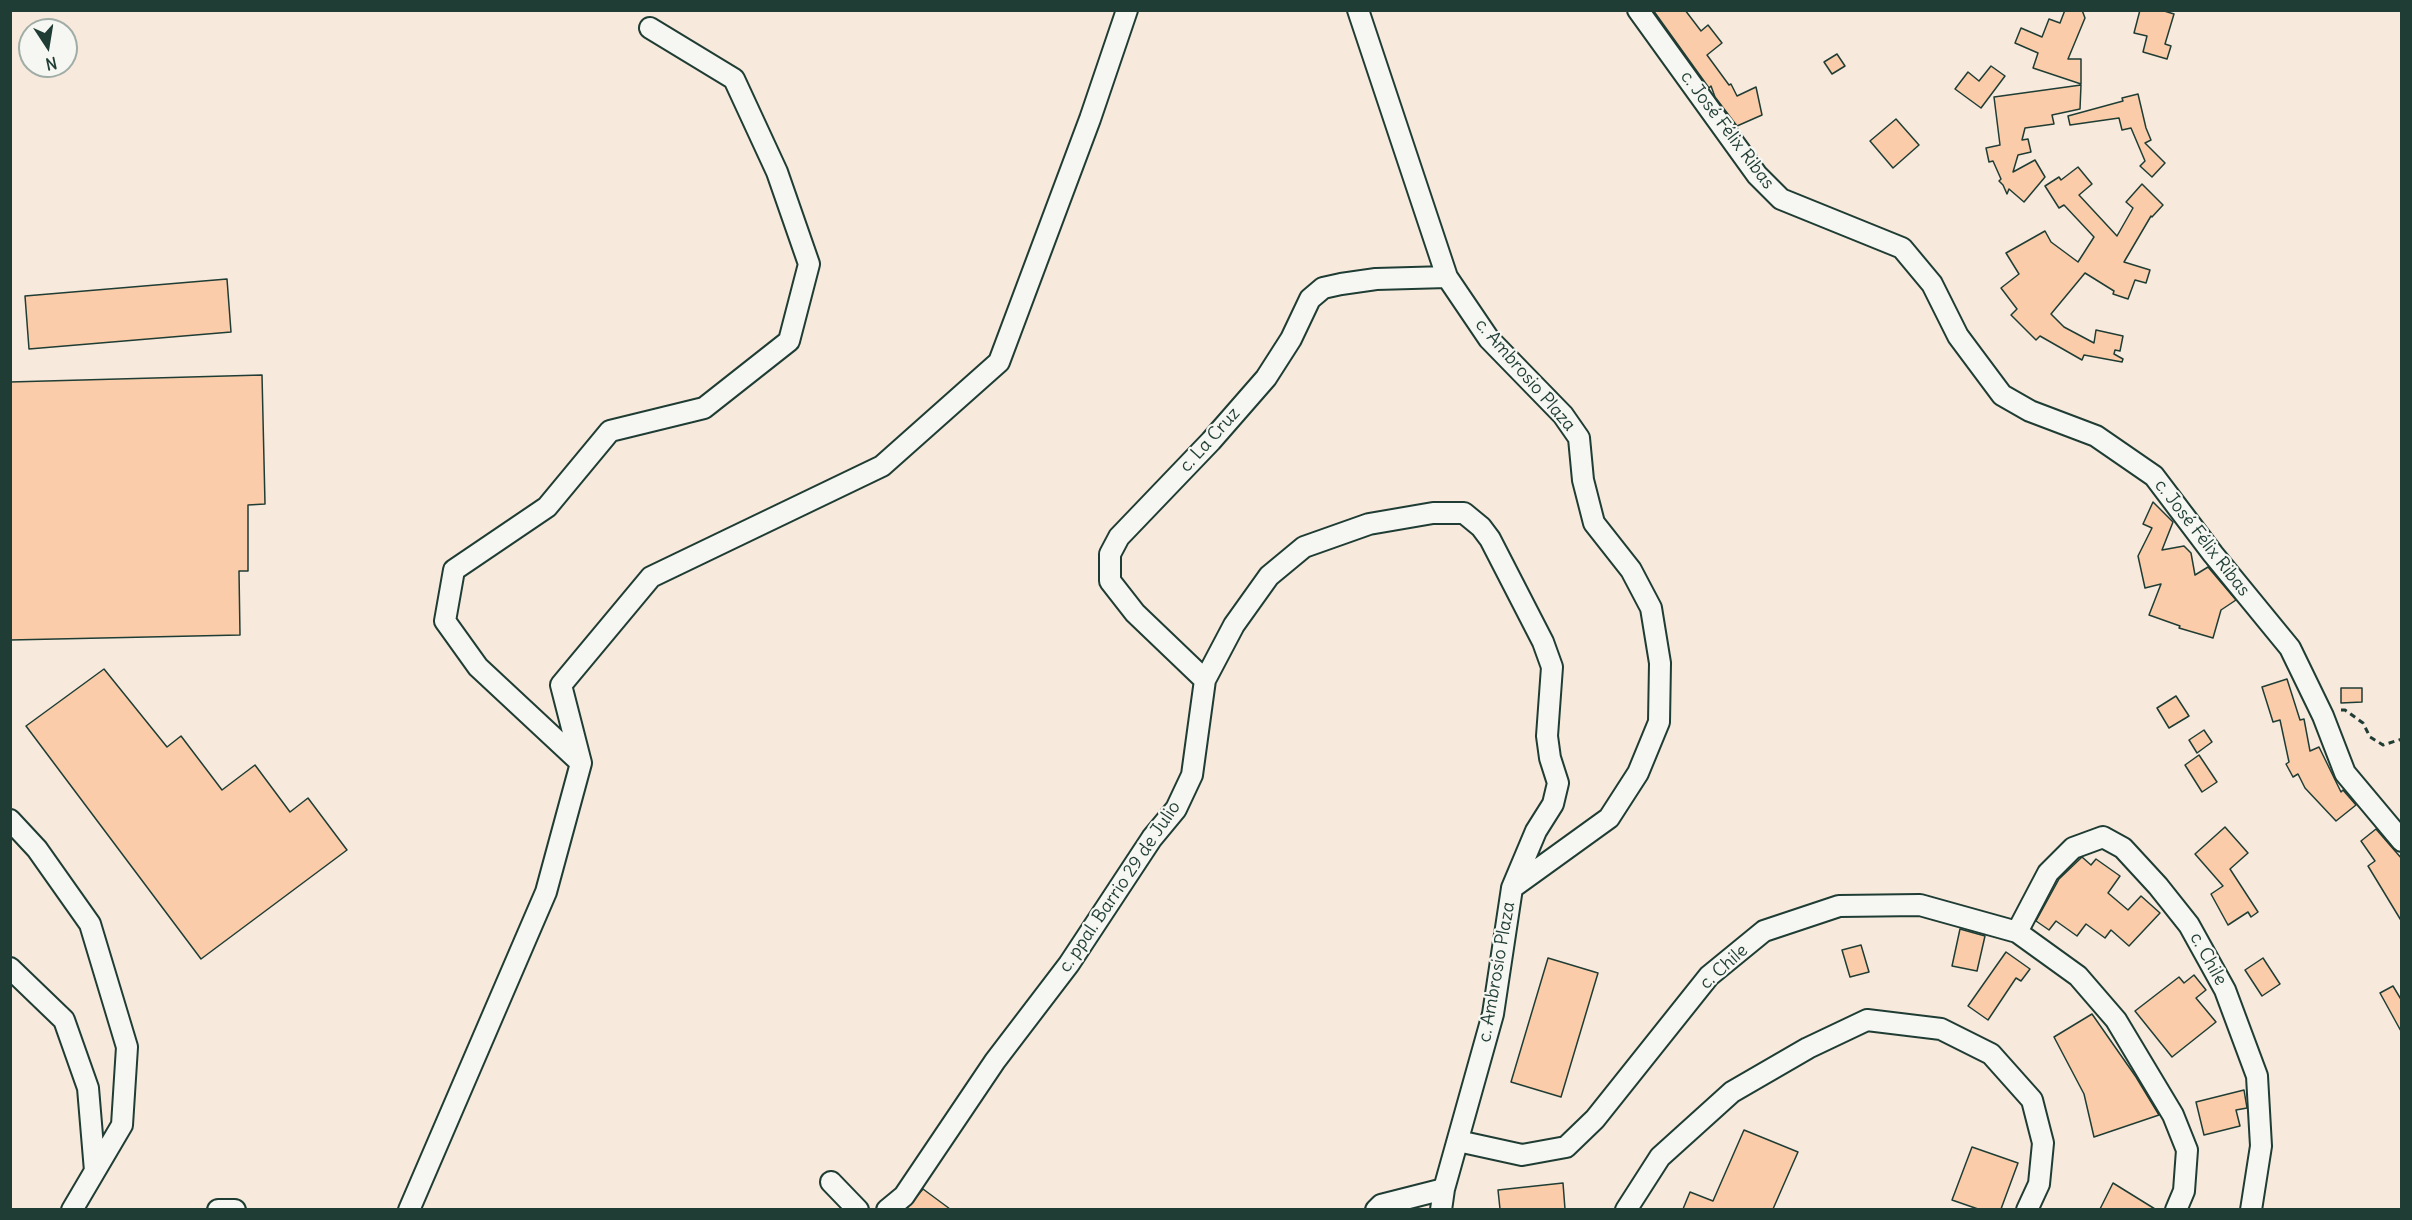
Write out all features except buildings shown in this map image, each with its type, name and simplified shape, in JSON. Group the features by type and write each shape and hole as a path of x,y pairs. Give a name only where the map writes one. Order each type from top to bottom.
{"street":[{"path":"409,1209 546,892 581,763 561,685 651,577 882,466 999,362 1090,119 1126,10"},
{"name":"c. Ambrosio Plaza","path":"1358,10 1447,277 1489,339 1563,415 1579,438 1582,480 1594,523 1631,570 1652,608 1660,663 1659,722 1638,773 1609,818 1512,888 1493,1014 1444,1189 1441,1209"},
{"name":"c. José Félix Ribas","path":"1638,10 1757,175 1781,199 1902,248 1932,284 1958,336 2002,394 2030,411 2096,436 2154,476 2213,554 2290,648 2323,716 2345,772 2402,841"},
{"path":"581,763 478,667 445,621 454,570 547,507 610,431 704,408 789,341 809,264 777,172 734,79 650,28"},
{"name":"c. La Cruz","path":"1205,680 1136,613 1110,580 1110,554 1119,537 1211,441 1266,378 1291,339 1310,299 1323,288 1376,279 1447,277"},
{"name":"c. ppal. Barrio 29 de Julio","path":"887,1209 904,1196 995,1061 1069,964 1152,838 1176,809 1192,775 1205,680 1234,625 1269,576 1304,547 1369,524 1433,513 1464,513 1481,527 1490,539 1543,642 1552,667 1547,736 1550,758 1558,783 1553,804 1536,831 1512,888"},
{"path":"10,820 37,849 90,924 127,1047 122,1125 72,1209"},
{"name":"c. Chile","path":"2016,932 2048,873 2073,848 2103,837 2123,848 2158,886 2189,925 2225,990 2257,1076 2261,1146 2252,1209"},
{"name":"c. Chile","path":"1458,1141 1522,1155 1566,1147 1595,1119 1708,976 1764,932 1839,906 1920,905 2016,932 2078,976 2116,1020 2173,1114 2187,1150 2184,1191 2176,1209"},
{"path":"10,968 63,1020 88,1088 95,1171"},
{"path":"1626,1209 1660,1157 1732,1092 1808,1048 1867,1020 1941,1029 1991,1054 2032,1100 2043,1143 2039,1184 2027,1209"},
{"path":"831,1182 858,1209"},
{"path":"1376,1209 1382,1205 1444,1189"},
{"path":"218,1209 235,1209"}],"path":[{"path":"2323,716 2333,711 2345,710 2362,723 2370,737 2383,745 2402,739"}]}
